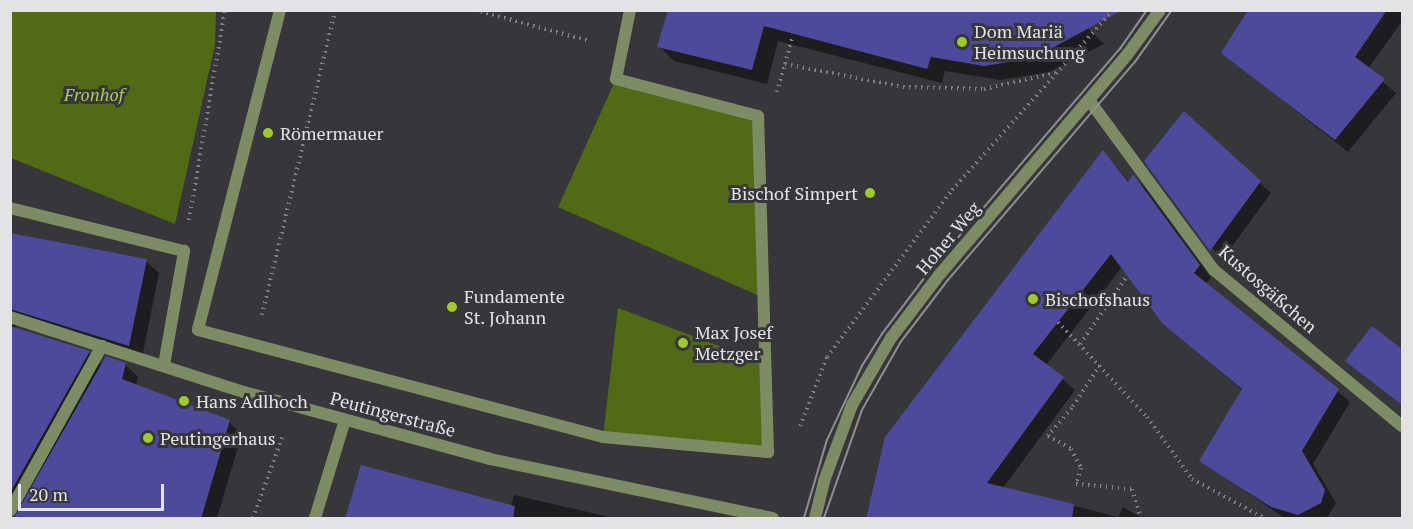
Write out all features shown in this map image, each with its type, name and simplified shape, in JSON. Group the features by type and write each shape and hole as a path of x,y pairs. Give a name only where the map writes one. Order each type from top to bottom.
{"street":[{"path":"280,10 198,330 603,437 768,452 758,116 616,79 630,10"},
{"name":"Hoher Weg","path":"815,519 830,462 852,405 891,338 940,274 1089,100 1160,10"},
{"name":"Kustosgäßchen","path":"1089,100 1214,270 1402,426"},
{"path":"10,208 184,251 164,365"},
{"name":"Peutingerstraße","path":"10,317 294,406 490,459 773,519"},
{"path":"10,511 102,346"},
{"path":"315,519 345,420"}],"path":[{"path":"184,251 225,10"},
{"path":"255,345 335,10"},
{"path":"475,10 622,50"},
{"path":"800,428 827,357 952,190 1113,10"},
{"path":"767,89 778,92 793,35"},
{"path":"785,63 903,87 984,89 1056,73"},
{"path":"1080,344 1127,276"},
{"path":"1058,322 1147,417 1192,479 1263,519"},
{"path":"1100,365 1072,408 1048,436 1071,448 1081,468 1077,484 1132,489 1140,515"},
{"path":"253,519 294,406"}],"green space":[{"name":"Fronhof","path":"11,10 216,11 215,45 175,224 11,158"},
{"path":"616,79 758,116 764,298 558,207"},
{"path":"618,308 765,363 768,452 603,437"}],"building":[{"name":"Dom Mariä Heimsuchung","path":"668,10 1122,10 1034,58 984,66 931,57 927,69 764,26 752,70 657,47"},
{"path":"1248,10 1387,10 1355,57 1385,79 1335,140 1221,53"},
{"path":"1184,111 1261,181 1210,251 1144,161"},
{"path":"1103,150 1128,182 1133,174 1200,265 1194,273 1339,389 1302,451 1325,490 1321,503 1298,515 1271,507 1199,461 1242,389 1163,324 1111,254 1033,354 1064,377 987,483 1074,504 1072,519 866,519 885,437"},
{"path":"10,233 147,259 129,346 10,309"},
{"path":"10,326 90,351 10,493"},
{"path":"1372,326 1402,349 1402,405 1345,361"},
{"name":"Peutingerhaus","path":"106,356 126,363 122,379 230,420 201,519 13,519"},
{"path":"361,465 515,506 513,519 345,519"}],"tram line":[{"path":"804,518 827,440 862,366 882,334 932,268 1120,49 1147,10"},
{"path":"824,518 862,410 900,343 948,280 1135,62 1172,10"}],"place":[{"name":"Dom Mariä Heimsuchung","path":"962,42"},
{"name":"Römermauer","path":"268,133"},
{"name":"Bischof Simpert","path":"870,193"},
{"name":"Bischofshaus","path":"1033,299"},
{"name":"Fundamente St. Johann","path":"452,307"},
{"name":"Max Josef Metzger","path":"683,343"},
{"name":"Hans Adlhoch","path":"184,401"},
{"name":"Peutingerhaus","path":"148,438"}]}
